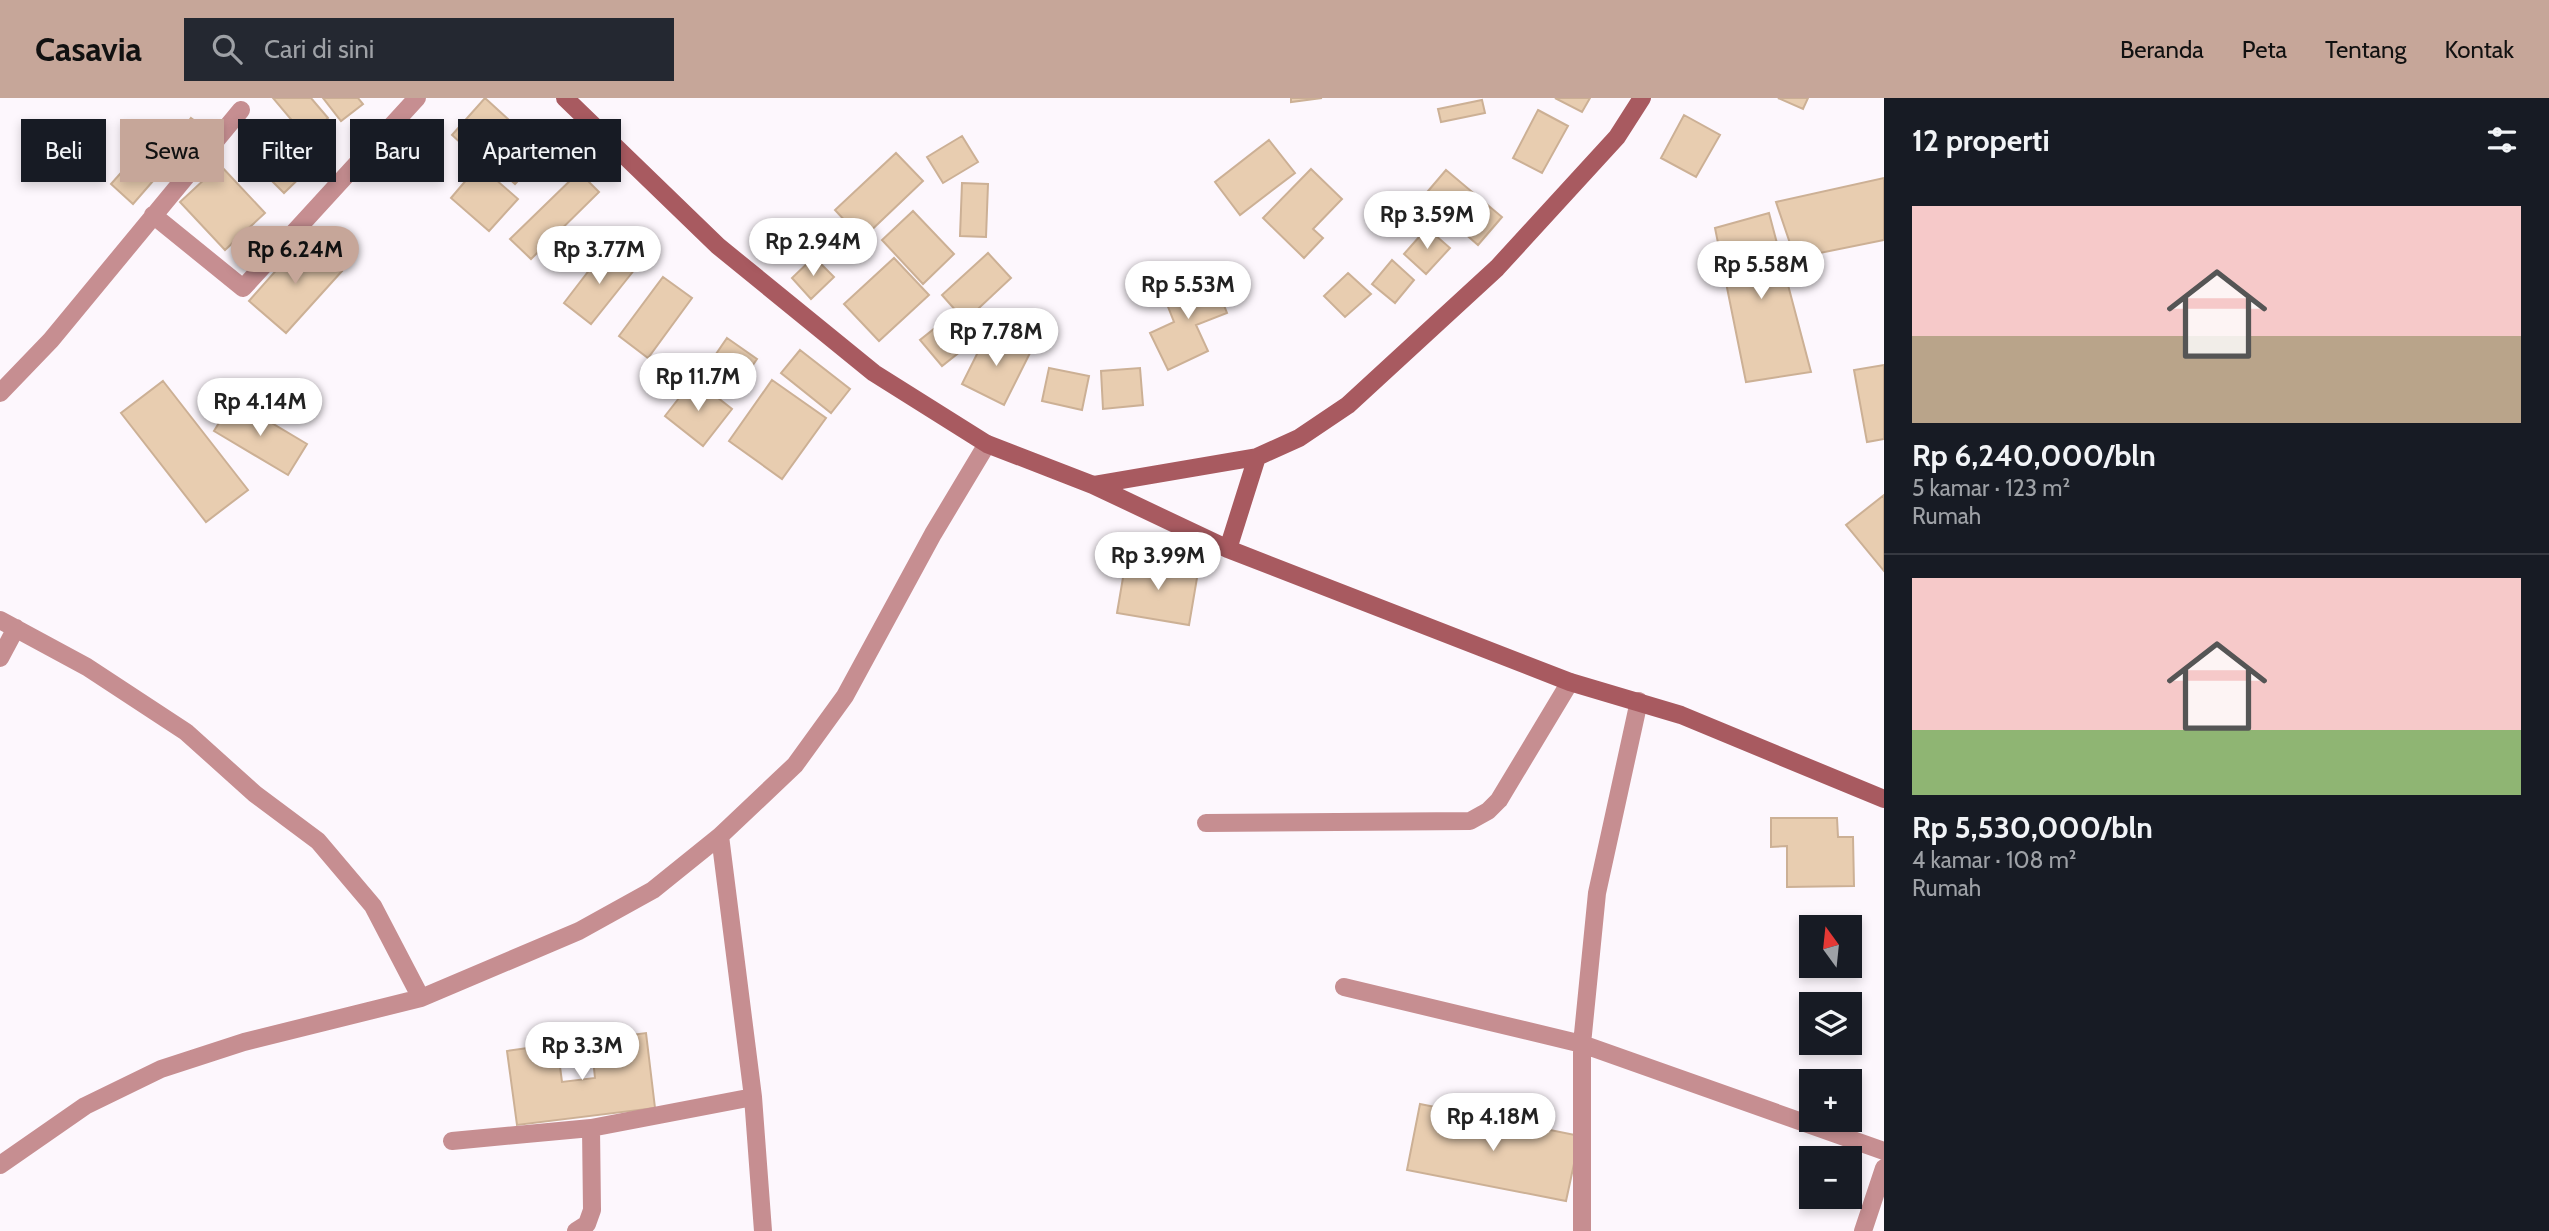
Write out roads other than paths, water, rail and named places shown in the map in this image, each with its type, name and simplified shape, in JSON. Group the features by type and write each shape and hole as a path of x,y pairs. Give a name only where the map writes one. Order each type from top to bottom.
{"street":[{"path":"153,215 243,288 417,98"},
{"path":"565,98 718,246 796,310 874,373 987,444 1043,468 1093,485 1228,550 1570,682 1681,715 1884,799"},
{"path":"1093,485 1257,457 1298,438 1349,405 1497,268 1618,137 1642,98"},
{"path":"0,393 51,340 241,110"},
{"path":"0,1165 85,1107 161,1069 244,1042 421,998 579,931 653,890 720,836 795,765 845,696 933,534 987,444"},
{"path":"1228,550 1257,457"},
{"path":"0,658 8,624 87,667 186,732 255,794 318,841 373,906 421,998"},
{"path":"1206,823 1470,821 1488,811 1499,800 1570,682"},
{"path":"1582,1231 1582,1044 1597,893 1639,701"},
{"path":"720,836 753,1097 763,1231"},
{"path":"1344,987 1582,1044 1884,1151"},
{"path":"452,1141 591,1128 753,1097"},
{"path":"576,1231 587,1224 592,1210 591,1128"},
{"path":"1863,1231 1884,1168"}]}
